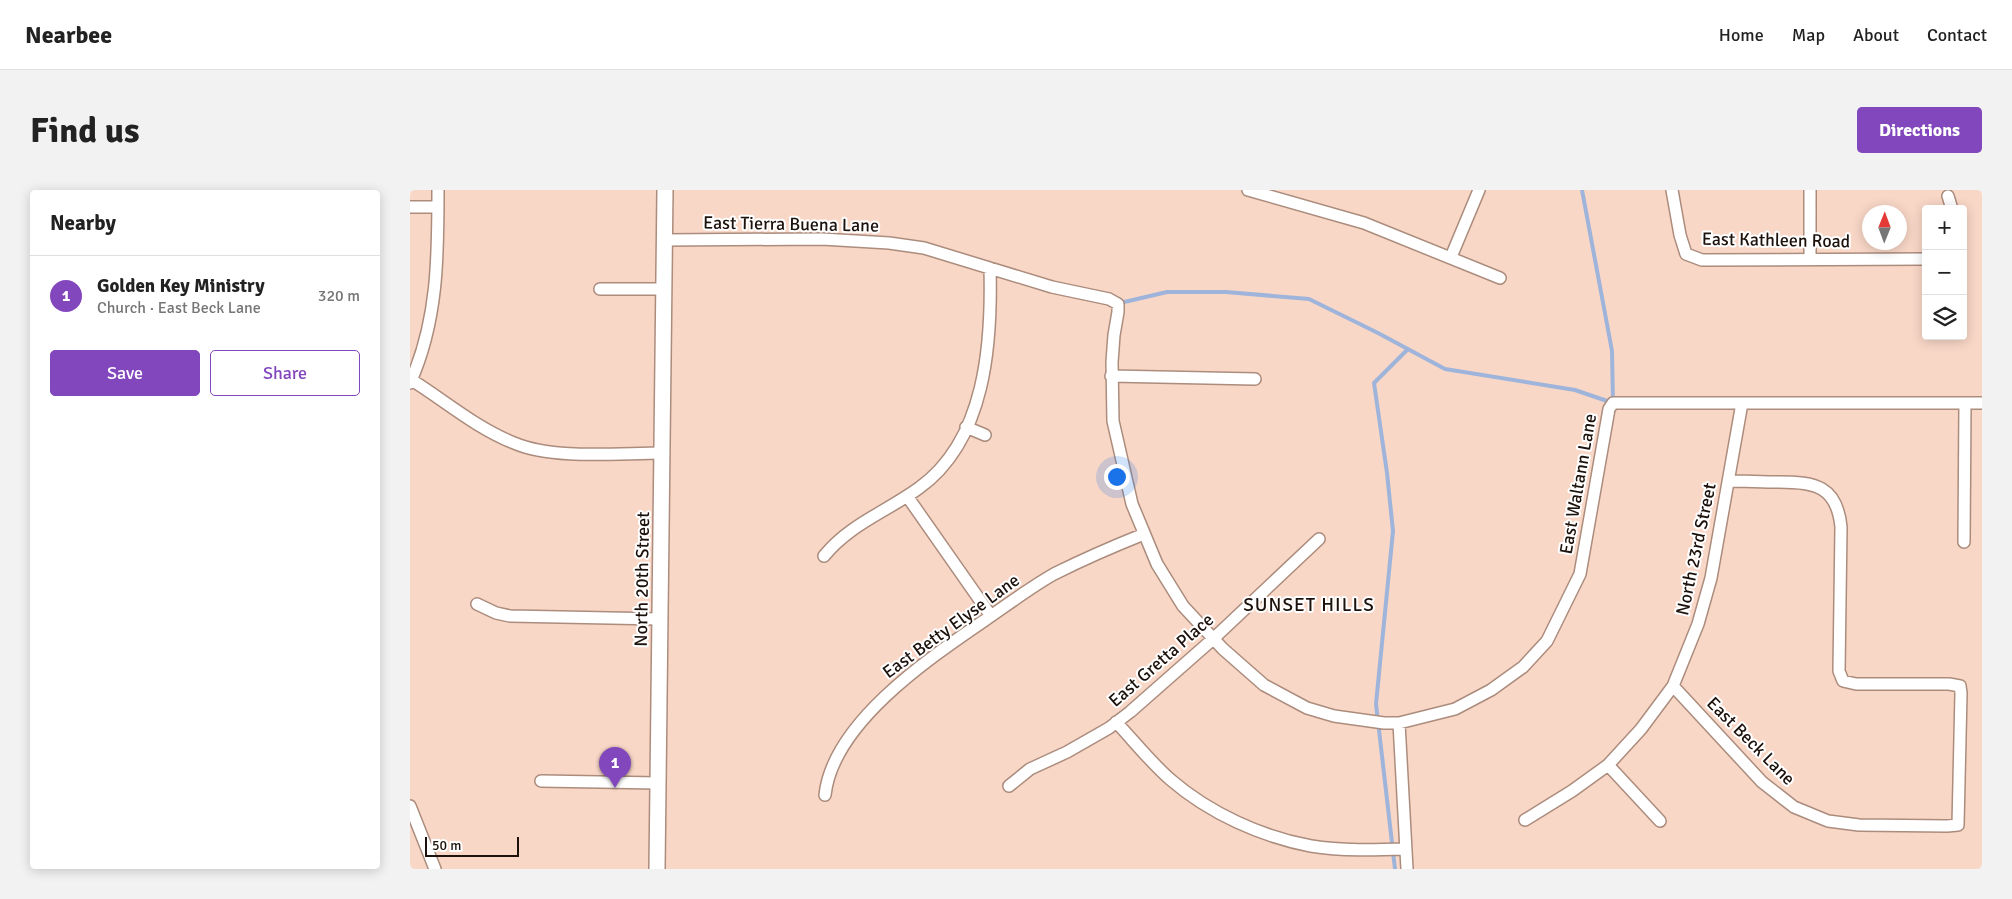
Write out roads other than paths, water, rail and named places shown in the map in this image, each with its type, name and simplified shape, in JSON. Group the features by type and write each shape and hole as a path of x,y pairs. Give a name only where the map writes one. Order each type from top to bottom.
{"street":[{"path":"438,190 438,261 435,296 425,339 410,380 480,426 516,444 537,450 557,452 662,453"},
{"name":"North 20th Street","path":"658,869 665,190"},
{"path":"1248,190 1349,218 1500,278"},
{"path":"1451,257 1479,190"},
{"name":"East Kathleen Road","path":"1672,190 1680,235 1686,254 1702,260 1922,259"},
{"path":"1810,190 1810,258"},
{"path":"1948,196 1951,205"},
{"path":"410,207 438,207"},
{"name":"East Tierra Buena Lane","path":"664,240 822,238 873,241 924,248 1052,287 1109,299 1118,304 1111,376"},
{"path":"824,556 844,534 907,496 944,467 959,443 976,405 987,351 991,306 990,268"},
{"path":"600,289 664,289"},
{"path":"1254,379 1111,376 1112,421 1132,504 1157,564 1183,606 1213,639 1264,684 1307,708 1356,720 1399,723 1407,869"},
{"name":"East Waltann Lane","path":"1399,723 1455,710 1491,690 1523,667 1547,640 1580,574 1609,409 1613,403 1982,403"},
{"name":"North 23rd Street","path":"1525,820 1608,766 1641,729 1673,686 1700,615 1711,578 1742,403"},
{"path":"1964,542 1965,403"},
{"path":"966,427 985,435"},
{"name":"East Beck Lane","path":"1673,686 1762,782 1794,808 1828,821 1859,825 1958,825 1960,686 1949,684 1856,684 1843,681 1839,671 1841,527 1840,512 1836,502 1818,486 1804,482 1729,481"},
{"path":"907,496 990,616"},
{"name":"East Betty Elyse Lane","path":"825,795 827,779 832,767 849,738 875,707 910,675 990,616 1052,575 1094,554 1144,534"},
{"name":"East Gretta Place","path":"1010,786 1030,769 1067,752 1109,728 1213,639 1319,539"},
{"path":"477,604 496,613 510,616 660,619"},
{"path":"1116,722 1171,780 1212,809 1239,822 1311,846 1373,850 1406,849"},
{"path":"1608,766 1660,821"},
{"path":"540,781 658,783"},
{"path":"410,806 435,869"}],"waterway":[{"path":"1120,303 1167,292 1226,292 1309,299 1445,369 1575,390 1613,403 1612,351 1582,190"},
{"path":"1395,869 1376,704 1393,531 1374,383 1408,349"}],"place":[{"name":"Golden Key Ministry","path":"615,788"}],"district":[{"name":"SUNSET HILLS","path":"1309,605"}]}
